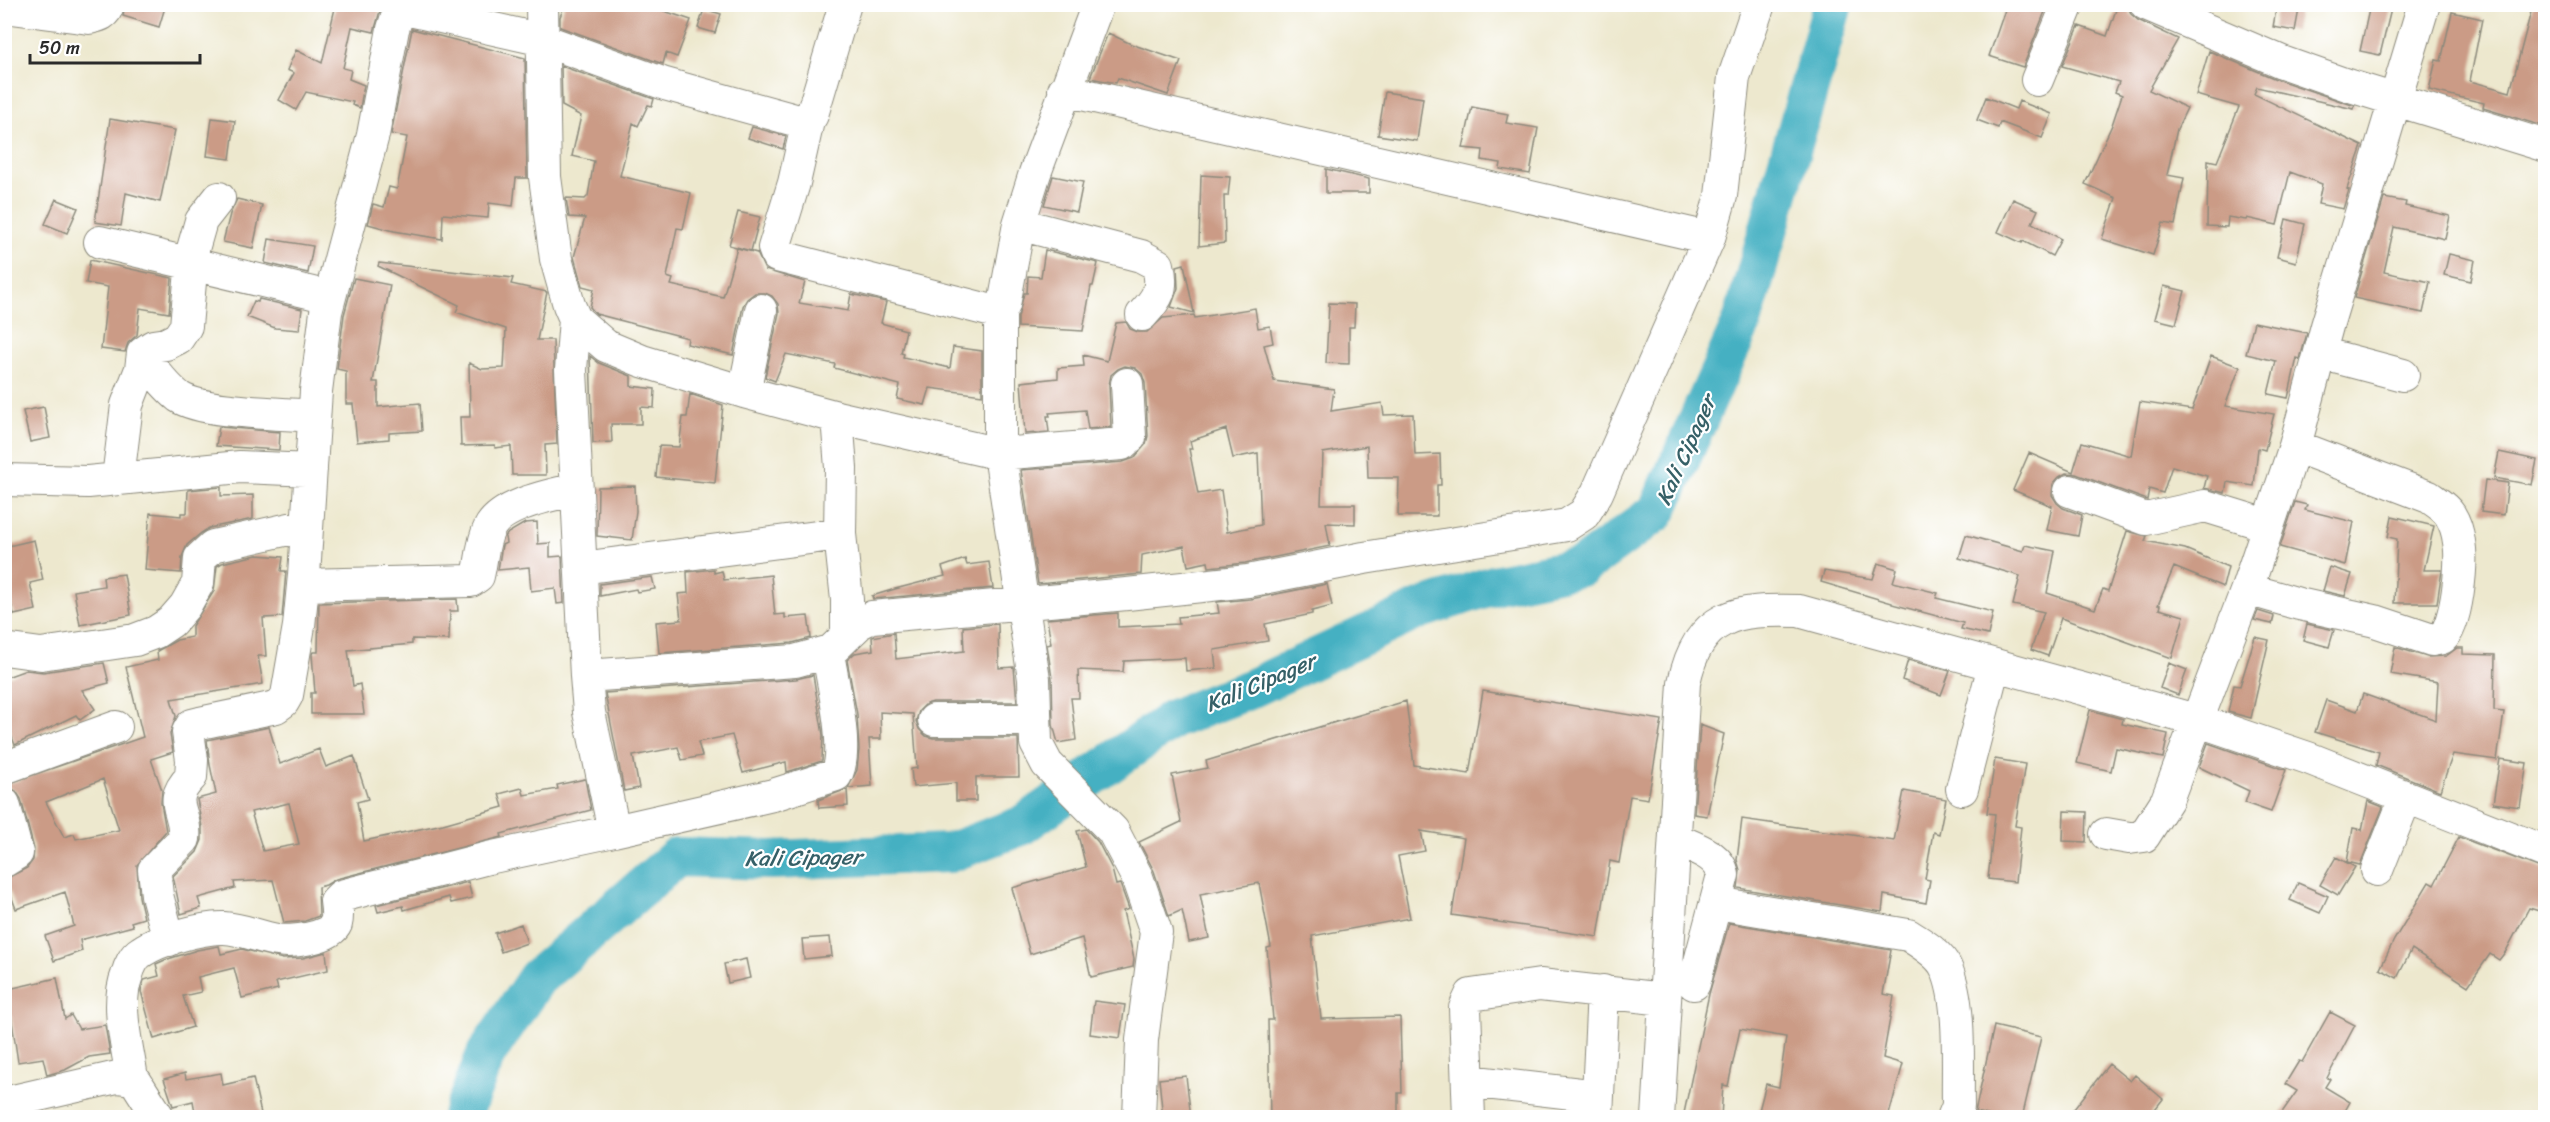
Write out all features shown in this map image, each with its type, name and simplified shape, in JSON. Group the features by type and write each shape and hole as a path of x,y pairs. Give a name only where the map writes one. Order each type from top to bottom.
{"street":[{"path":"23,7 89,18 100,16 107,9 108,4"},
{"path":"542,4 545,177 556,258 575,319 606,346 642,362 744,392 837,417 1000,454 1122,444 1130,437 1126,384"},
{"path":"1098,4 1064,90 1019,224 1004,305 1000,313 1000,454 1034,679 1036,743 1047,765 1107,825 1119,841 1137,877 1156,932 1142,1040 1139,1118"},
{"path":"586,676 795,661 838,644 860,623 872,617 1127,594 1248,580 1364,558 1568,525 1584,514 1597,493 1709,238 1721,196 1734,77 1759,4"},
{"path":"2037,80 2068,4"},
{"path":"2146,4 2283,62 2396,101 2546,146"},
{"path":"2106,834 2129,838 2144,836 2167,800 2199,721 2247,589 2295,446 2320,353 2424,4"},
{"path":"169,939 157,895 154,870 156,865 182,843 185,836 177,798 181,788 191,777 192,760 188,732 192,725 276,707 287,695 303,585 314,416 329,297 373,135 393,29 400,6 543,40 665,84 802,122 808,121"},
{"path":"839,6 794,183 774,248 777,256 1000,313"},
{"path":"1064,90 1709,238"},
{"path":"118,478 127,405 146,349 177,338 183,330 193,249 201,221 219,198"},
{"path":"1019,224 1141,256 1158,264 1161,275 1158,297 1142,315"},
{"path":"100,243 329,297"},
{"path":"744,392 761,310"},
{"path":"575,319 571,370 586,676 589,712 614,831"},
{"path":"2320,353 2403,375"},
{"path":"144,359 179,397 192,403 314,416"},
{"path":"159,1118 151,1103 132,1079 122,996 126,976 140,952 169,939 223,928 257,933 277,940 311,938 330,931 335,925 336,901 341,896 488,858 772,795 836,776 841,762 838,644 847,600 840,534 841,468 837,417"},
{"path":"2247,589 2299,604 2376,621 2432,640 2442,638 2449,627 2460,563 2460,544 2451,516 2429,496 2295,446"},
{"path":"4,480 88,482 240,467 311,470"},
{"path":"303,585 471,581 478,576 484,544 493,522 513,508 577,489"},
{"path":"2070,491 2146,519 2205,506 2267,525"},
{"path":"4,649 41,654 135,640 156,632 171,622 185,606 198,583 200,558 213,546 307,525"},
{"path":"581,568 840,534"},
{"path":"1658,1118 1684,683 1688,663 1697,643 1711,627 1732,617 1749,612 1799,611 2199,721 2308,758 2546,852"},
{"path":"1962,789 1994,665"},
{"path":"934,720 1035,720"},
{"path":"4,768 116,727"},
{"path":"2377,870 2406,797"},
{"path":"4,804 17,853 4,861"},
{"path":"1675,839 1714,858 1722,866 1723,875 1717,903 1694,984"},
{"path":"1717,903 1908,934 1925,945 1946,966 1955,1003 1958,1106 1953,1118"},
{"path":"1469,1118 1465,1008 1471,995 1540,985 1664,999"},
{"path":"1467,1081 1597,1107 1603,991"},
{"path":"4,1103 117,1077 132,1079"}],"building":[{"path":"125,4 166,4 159,27 123,16"},
{"path":"336,4 382,4 374,32 352,27 343,68 351,70 349,79 364,85 360,108 352,105 353,102 306,92 296,110 279,100 294,73 287,70 296,50 322,63"},
{"path":"565,4 663,4 661,10 691,20 677,57 666,53 663,64 560,27 560,17"},
{"path":"2007,4 2048,4 2023,67 1989,56"},
{"path":"2118,4 2128,6 2131,14 2138,20 2178,39 2149,90 2187,108 2177,129 2167,175 2184,178 2175,225 2163,223 2153,255 2102,239 2116,198 2085,184 2112,125 2122,95 2115,92 2119,82 2062,66 2079,26 2107,36"},
{"path":"2277,4 2300,4 2295,31 2273,27"},
{"path":"2533,4 2546,4 2546,127 2483,108 2484,103 2429,90 2436,60 2441,61 2452,12 2482,19 2470,81 2510,92"},
{"path":"2370,5 2391,9 2380,55 2360,51"},
{"path":"704,9 721,14 715,33 698,28"},
{"path":"412,29 525,58 527,178 516,178 513,206 489,203 488,218 443,214 442,239 368,224 373,204 384,207 389,187 397,189 407,137 391,134"},
{"path":"1108,33 1131,44 1181,61 1168,95 1118,78 1116,83 1090,78"},
{"path":"2209,51 2276,79 2355,106 2354,109 2257,87 2254,94 2362,146 2347,189 2349,190 2343,209 2318,204 2322,184 2290,172 2277,225 2247,218 2246,220 2228,217 2227,227 2207,226 2208,160 2217,162 2239,107 2196,95"},
{"path":"561,66 654,99 652,106 648,105 638,126 633,123 620,176 691,193 683,229 677,228 667,277 673,279 671,285 723,297 737,248 757,253 765,270 805,282 799,303 848,311 851,294 886,302 881,323 906,330 901,353 904,354 903,357 950,368 953,347 982,351 982,395 930,388 925,405 897,399 900,385 834,368 835,364 786,354 775,381 765,377 779,313 778,304 772,296 765,293 755,293 747,299 743,306 733,355 687,344 688,338 596,314 590,307 594,289 582,286 574,257 585,218 569,217 566,198 585,199 588,196 594,161 572,156 581,116 562,106"},
{"path":"1385,92 1423,98 1417,141 1378,135"},
{"path":"1986,97 2016,109 2019,101 2052,114 2042,138 2000,122 1998,128 1977,120"},
{"path":"1472,107 1508,114 1506,123 1538,128 1530,174 1500,169 1501,163 1482,160 1483,150 1463,148"},
{"path":"212,118 235,121 230,159 207,156"},
{"path":"110,119 175,130 160,202 126,193 121,226 95,222"},
{"path":"752,127 786,136 783,149 748,138"},
{"path":"1326,169 1369,179 1369,193 1326,193"},
{"path":"1201,175 1230,177 1228,196 1224,196 1225,243 1199,246"},
{"path":"1053,176 1083,182 1077,212 1044,205"},
{"path":"2384,198 2406,202 2405,206 2450,216 2445,239 2394,227 2384,272 2430,282 2423,313 2354,298"},
{"path":"56,199 78,208 67,233 45,224"},
{"path":"237,199 262,205 253,248 223,242 230,214"},
{"path":"2013,199 2038,210 2032,223 2061,239 2052,256 2023,241 2022,243 1998,232"},
{"path":"738,212 760,217 751,251 729,245"},
{"path":"2286,219 2305,224 2296,262 2277,257"},
{"path":"269,239 313,246 308,273 265,263"},
{"path":"1045,250 1098,263 1093,286 1091,286 1083,331 1018,327 1024,293 1027,293 1028,276 1041,277"},
{"path":"2449,254 2475,260 2471,281 2444,275"},
{"path":"90,260 172,278 169,313 140,308 137,335 128,343 125,352 101,349 108,287 86,283"},
{"path":"379,263 513,278 511,284 547,292 537,340 553,340 557,444 545,445 546,475 512,475 511,446 495,448 495,445 461,446 460,417 470,417 469,363 482,369 504,368 506,329 456,312 459,305 378,266"},
{"path":"1184,264 1194,313 1171,307 1178,288 1177,266"},
{"path":"354,278 390,285 373,382 378,382 378,407 420,403 422,431 389,433 389,439 357,442 353,404 346,404 346,371 337,369 344,315"},
{"path":"2164,286 2185,291 2176,324 2155,319"},
{"path":"259,299 302,309 299,330 275,328 247,317 254,301 258,302"},
{"path":"1329,303 1355,304 1354,327 1349,327 1349,364 1326,363"},
{"path":"1255,308 1258,328 1270,326 1273,343 1264,345 1274,381 1334,389 1331,411 1382,403 1384,415 1413,414 1415,455 1440,454 1441,485 1437,485 1437,516 1398,516 1399,478 1368,478 1367,446 1323,453 1321,504 1355,504 1355,524 1326,523 1330,546 1245,563 1209,567 1208,562 1188,566 1184,546 1142,555 1141,574 1038,584 1021,470 1123,462 1134,458 1146,444 1148,436 1145,383 1142,374 1135,368 1125,366 1111,375 1109,385 1111,427 1088,429 1085,410 1049,413 1050,416 1047,416 1049,432 1025,434 1021,382 1058,378 1058,368 1084,366 1083,355 1107,361 1116,323 1126,322 1130,329 1147,332 1163,318 1194,315 1195,318","holes":["1226,429 1233,458 1258,453 1261,525 1227,532 1221,490 1198,494 1189,449 1192,449 1190,441"]},
{"path":"2254,322 2307,333 2300,359 2297,358 2288,398 2268,394 2276,361 2246,354"},
{"path":"590,356 599,363 631,376 631,386 655,389 654,408 641,407 641,424 611,424 612,442 593,443"},
{"path":"2211,356 2240,367 2225,406 2274,414 2265,450 2258,448 2254,486 2227,482 2225,493 2204,488 2207,476 2172,466 2163,493 2149,489 2147,500 2076,474 2066,473 2053,484 2052,495 2063,508 2082,515 2078,536 2047,530 2052,506 2013,490 2029,453 2073,472 2082,442 2131,456 2140,402 2192,410"},
{"path":"690,394 723,405 715,483 656,477 659,446 679,447 683,417 687,417"},
{"path":"44,407 50,438 30,442 23,411"},
{"path":"219,427 280,432 279,450 216,446"},
{"path":"2499,452 2537,460 2532,485 2494,478"},
{"path":"2485,480 2508,483 2504,515 2481,512"},
{"path":"635,486 636,511 632,540 597,536 598,487"},
{"path":"221,487 221,496 253,495 253,519 209,528 201,533 187,545 182,557 181,573 145,570 150,513 181,516 181,513 187,513 188,490"},
{"path":"2295,502 2307,505 2305,510 2354,522 2345,565 2280,547"},
{"path":"2392,516 2434,526 2424,570 2442,570 2437,603 2394,603 2397,539 2388,537"},
{"path":"537,522 538,544 550,543 550,557 562,556 564,603 557,604 555,588 531,591 529,567 498,570 502,545 506,543 505,537 508,533 525,523"},
{"path":"2127,531 2147,536 2145,541 2185,549 2228,567 2223,587 2174,567 2158,605 2160,605 2159,609 2184,616 2172,658 2061,618 2048,656 2031,650 2044,612 2013,605 2020,576 1959,558 1966,535 2023,551 2025,545 2055,551 2047,593 2095,609 2103,589 2108,591"},
{"path":"34,540 43,580 30,583 36,610 14,615 7,588 4,589 4,547"},
{"path":"257,555 283,557 281,571 286,571 282,617 263,618 266,656 258,656 263,684 171,699 176,716 170,734 173,752 151,759 162,790 161,803 166,831 137,865 139,897 144,918 131,922 133,926 80,940 82,951 54,961 45,936 74,926 65,892 16,909 5,879 27,868 33,860 34,849 21,799 16,791 4,785 143,737 126,667 158,660 157,651 177,640 192,637 192,626 214,591 217,566","holes":["103,779 119,830 76,839 74,834 64,837 46,802"]},
{"path":"965,559 967,565 989,562 993,588 873,599 872,596 945,576 942,567"},
{"path":"1878,563 1897,569 1893,582 1938,593 1936,598 1993,612 1988,635 1961,629 1963,623 1821,582 1824,571 1873,579"},
{"path":"2330,567 2352,574 2345,596 2323,591"},
{"path":"714,569 714,573 722,571 724,580 771,575 775,615 785,614 785,618 808,616 811,638 792,643 659,653 656,622 681,620 678,594 688,593 687,572"},
{"path":"124,574 131,615 80,625 74,591 104,586 103,577"},
{"path":"652,577 655,589 637,592 636,589 600,596 600,584"},
{"path":"1327,584 1332,606 1312,611 1312,614 1265,624 1268,641 1214,650 1216,668 1186,671 1185,658 1124,661 1123,672 1078,670 1079,698 1071,698 1076,740 1058,743 1053,725 1052,678 1047,645 1051,644 1047,619 1118,613 1118,627 1179,624 1178,617 1219,613 1217,602 1251,599"},
{"path":"457,599 458,611 450,611 449,640 412,639 412,644 348,650 353,686 360,684 364,714 311,714 311,693 315,693 312,654 318,652 319,603"},
{"path":"2258,611 2274,616 2272,624 2254,620"},
{"path":"998,624 999,668 1014,667 1017,702 933,702 926,704 919,711 916,721 919,729 926,736 933,738 1018,738 1019,777 976,777 976,801 956,801 956,783 913,787 911,769 917,768 913,714 880,712 881,739 869,739 872,786 848,788 857,770 859,750 857,714 847,660 855,653 873,650 872,637 894,633 896,659 964,651 963,627"},
{"path":"2307,624 2334,630 2329,647 2303,640"},
{"path":"2255,637 2269,640 2251,718 2228,712 2234,685 2240,686"},
{"path":"2395,647 2427,657 2446,656 2457,648 2463,648 2463,654 2495,655 2494,711 2504,712 2497,760 2453,754 2440,791 2376,765 2379,752 2315,732 2326,700 2357,711 2363,694 2436,720 2438,682 2390,674"},
{"path":"1908,660 1950,671 1941,695 1902,680"},
{"path":"104,663 109,683 82,690 95,709 80,720 76,715 15,745 4,717 4,678 26,670 43,672"},
{"path":"2169,663 2187,670 2178,695 2160,688"},
{"path":"813,675 823,735 822,761 787,772 786,762 743,773 732,735 698,742 702,756 682,760 678,747 633,756 639,788 624,791 605,693 796,679"},
{"path":"1483,691 1662,720 1648,799 1630,796 1619,863 1610,861 1598,937 1452,915 1464,838 1421,831 1425,851 1398,856 1410,918 1312,936 1321,1019 1400,1017 1402,1093 1398,1093 1398,1118 1270,1118 1268,1020 1273,1020 1267,948 1271,947 1259,883 1200,894 1209,938 1189,942 1182,910 1169,916 1154,871 1139,842 1181,822 1172,775 1208,768 1206,761 1406,701 1414,765 1469,774"},
{"path":"2090,710 2123,719 2122,724 2168,734 2163,758 2116,748 2111,771 2077,763"},
{"path":"1700,725 1724,734 1707,816 1694,814"},
{"path":"269,727 280,764 319,749 326,767 354,756 368,799 357,802 364,841 443,824 503,807 499,794 522,788 524,795 558,789 557,785 585,779 591,810 501,834 502,837 336,879 318,887 319,916 305,921 284,923 273,880 234,882 235,888 198,898 201,908 181,914 173,876 197,852 202,840 197,799 216,794 207,740","holes":["289,803 299,844 263,851 251,812"]},
{"path":"2208,743 2286,770 2271,812 2245,803 2249,791 2199,767"},
{"path":"1995,759 2025,764 2015,826 2021,827 2015,882 1988,879 1995,814 1987,813"},
{"path":"2500,759 2527,763 2520,807 2493,803"},
{"path":"847,789 848,806 819,808 818,800"},
{"path":"1904,791 1946,799 1939,834 1933,832 1925,879 1930,880 1926,903 1884,895 1882,912 1738,888 1740,870 1737,860 1742,819 1894,841"},
{"path":"2368,801 2383,807 2360,865 2347,862 2353,828 2362,830"},
{"path":"2064,811 2087,812 2086,842 2063,841"},
{"path":"1086,829 1098,842 1112,869 1116,885 1120,884 1129,909 1123,911 1134,959 1133,967 1091,977 1082,938 1030,954 1012,888 1086,867 1077,831"},
{"path":"2459,837 2546,870 2546,913 2529,908 2499,960 2490,954 2468,986 2412,949 2397,978 2380,969 2394,940 2429,882 2434,885"},
{"path":"2336,857 2355,867 2338,895 2320,885"},
{"path":"468,882 472,898 451,903 449,897 404,910 403,906 378,912 376,905"},
{"path":"2298,883 2328,896 2320,913 2290,900"},
{"path":"1729,923 1891,950 1883,994 1894,996 1883,1058 1903,1064 1888,1118 1757,1118 1766,1084 1779,1087 1786,1037 1740,1029 1728,1086 1723,1085 1721,1118 1683,1118 1709,994"},
{"path":"521,924 527,943 501,952 495,933"},
{"path":"830,937 832,956 804,959 802,939"},
{"path":"219,946 221,954 242,949 283,959 303,958 326,952 328,970 276,982 278,989 242,998 234,968 198,977 201,992 183,996 193,1027 154,1039 141,991 144,980 159,976 156,964 197,950"},
{"path":"746,959 750,978 728,983 724,964"},
{"path":"57,978 65,1019 71,1015 79,1029 105,1025 110,1054 89,1057 65,1070 47,1075 43,1058 18,1062 11,1015 4,1017 4,990"},
{"path":"1094,1001 1125,1005 1120,1038 1090,1034"},
{"path":"2330,1012 2355,1025 2327,1078 2330,1079 2325,1087 2350,1102 2341,1118 2278,1118 2297,1091 2285,1084 2299,1061 2302,1062"},
{"path":"1994,1026 2041,1037 2022,1118 2000,1118 1975,1112"},
{"path":"2109,1064 2130,1081 2135,1075 2163,1099 2148,1118 2067,1118"},
{"path":"185,1073 186,1079 221,1073 223,1085 253,1078 262,1118 196,1118 193,1101 173,1106 164,1079"},
{"path":"1186,1076 1191,1118 1163,1118 1159,1079"}],"waterway":[{"name":"Kali Cipager","path":"461,1118 486,1054 537,978 677,857 770,860 949,853 1021,826 1173,719 1248,690 1420,609 1497,584 1581,567 1657,512 1742,322 1833,4"}]}
